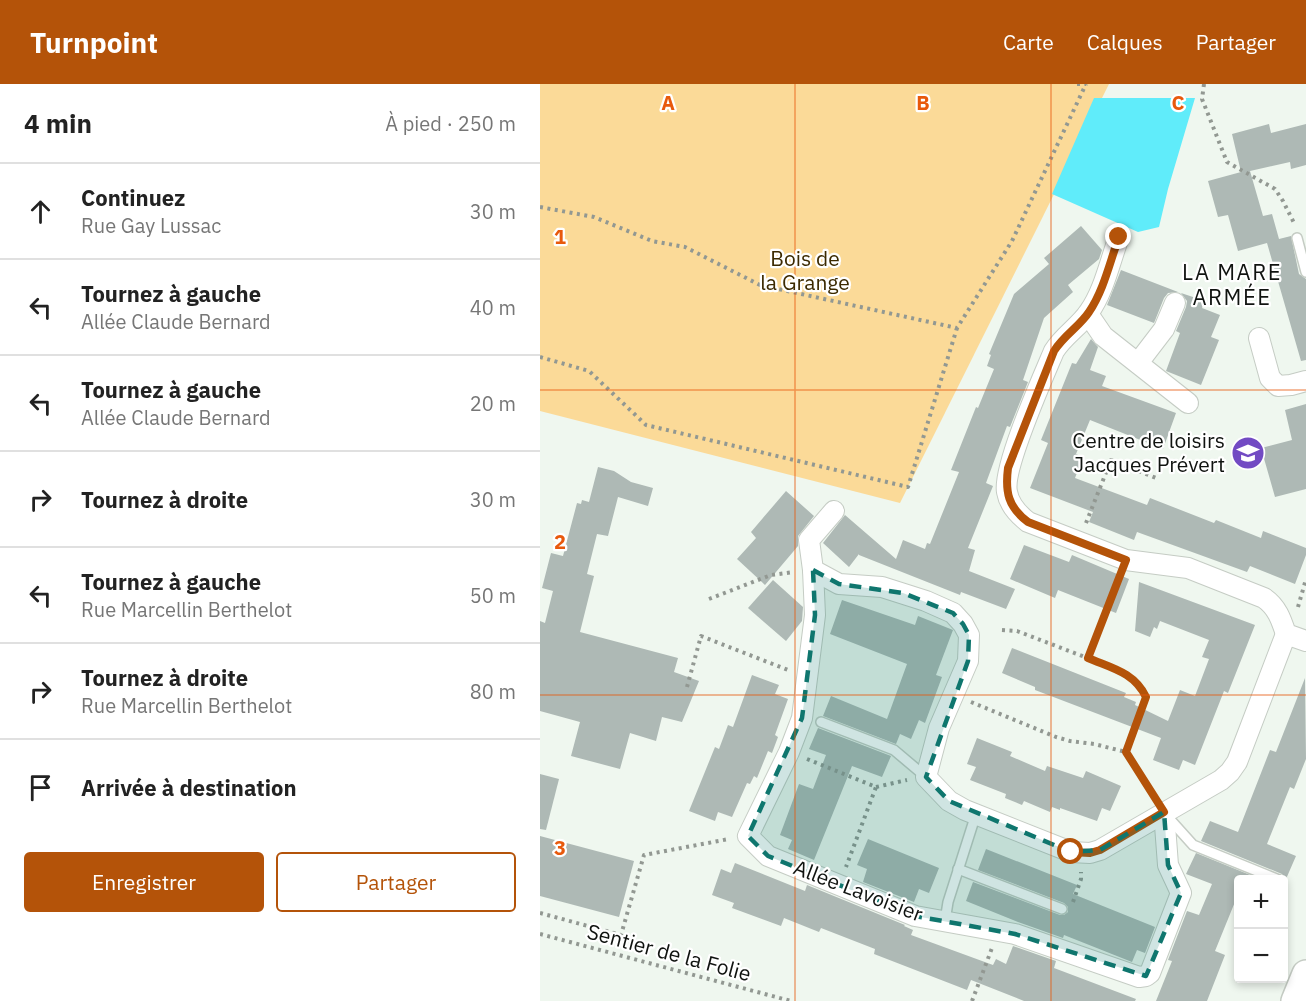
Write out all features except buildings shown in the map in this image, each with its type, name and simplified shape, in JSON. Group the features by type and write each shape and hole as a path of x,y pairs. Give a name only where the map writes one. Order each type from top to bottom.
{"street":[{"path":"813,570 839,585 882,587 903,593 953,613 963,624 969,635 968,661 939,728 926,777 949,801 1071,852 1090,853 1100,850 1221,780 1230,772 1237,762 1286,634 1280,615 1272,603 1188,568 1126,560 1028,522 1019,515 1007,494 1008,468 1054,351 1063,337 1088,314 1098,297 1119,237"},
{"path":"1138,363 1164,329 1175,303"},
{"path":"1088,314 1103,336 1188,403"},
{"path":"1259,338 1270,378 1278,386 1291,386 1306,381"},
{"name":"Allée Lavoisier","path":"834,511 809,540 815,615 802,718 789,752 748,836 768,856 915,916 1015,934 1139,977 1150,973 1181,893 1168,865 1164,812"},
{"path":"1286,634 1306,641"},
{"path":"1295,1001 1306,974"}],"lane":[{"path":"1297,234 1306,272"},
{"path":"821,722 894,750 926,777"},
{"path":"1164,812 1193,845 1269,875"},
{"path":"945,921 948,902 976,814"},
{"path":"958,869 1062,909"}],"path":[{"path":"540,357 589,371 646,425 908,487 957,328 1012,241 1086,84 1077,84"},
{"path":"1204,84 1202,99 1227,162 1275,189 1284,201 1297,234"},
{"path":"540,207 594,217 652,241 685,247 760,285 957,328"},
{"path":"1079,541 1111,460 1156,477"},
{"path":"1088,658 1126,560"},
{"path":"709,599 771,575 813,570"},
{"path":"1002,630 1017,631 1088,658 1126,674 1140,685 1146,697 1126,752"},
{"path":"687,687 701,636 806,677"},
{"path":"953,695 1056,737 1126,752 1164,812"},
{"path":"789,752 876,787 926,777"},
{"path":"839,885 876,787"},
{"path":"540,913 621,935 644,855 733,838"},
{"path":"972,1001 992,951 992,930"},
{"name":"Sentier de la Folie","path":"540,934 791,1001"}],"highlighted area":[{"path":"813,570 839,584 903,593 953,613 963,624 969,635 968,661 926,777 949,801 1071,852 1100,850 1164,812 1168,865 1181,893 1146,976 1015,934 915,916 768,856 748,836 802,718 815,615"}],"green space":[{"name":"Bois de la Grange","path":"540,84 1109,84 900,503 540,411"}],"water":[{"path":"1094,98 1195,98 1159,227 1138,232 1052,194"}],"place":[{"name":"Centre de loisirs Jacques Prévert","path":"1248,453"}],"district":[{"name":"LA MARE ARMÉE","path":"1232,284"}],"route":[{"path":"1071,852 1090,853 1100,850 1164,812 1126,752 1146,697 1140,685 1126,674 1088,658 1126,560 1028,522 1019,515 1007,494 1006,484 1008,468 1054,351 1063,337 1088,314 1098,297 1119,237"}]}
